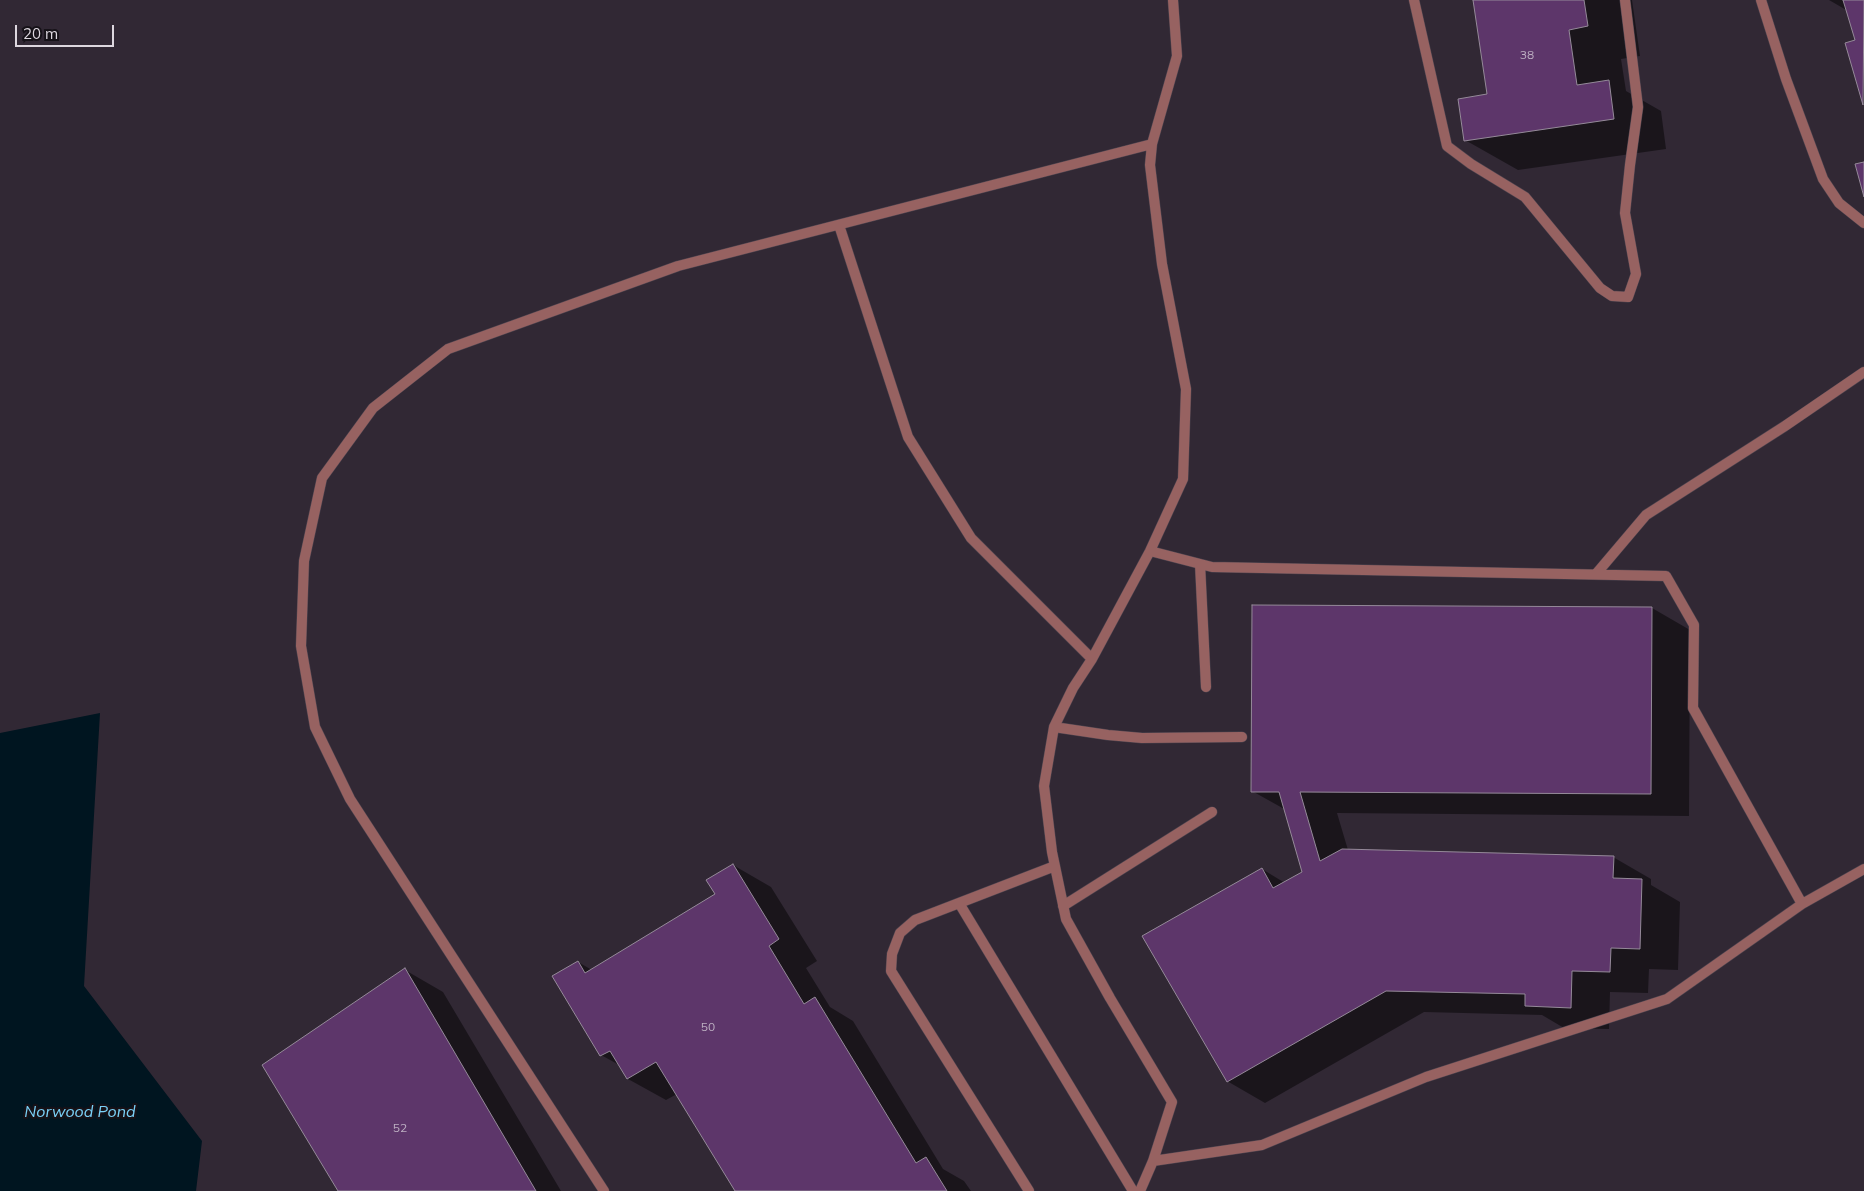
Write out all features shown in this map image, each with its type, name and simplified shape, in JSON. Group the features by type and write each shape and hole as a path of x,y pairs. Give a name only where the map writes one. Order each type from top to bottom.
{"lane":[{"path":"1140,1191 1153,1161 1172,1102 1110,998 1066,919 1055,866 1044,786 1054,727 1073,688 1092,659 1150,551 1183,479 1186,389 1162,264 1150,165 1152,144 1177,56 1173,0"},
{"path":"1414,0 1447,146 1471,164 1525,198 1600,288 1612,296 1628,297 1636,274 1625,213 1638,107 1625,0"},
{"path":"1760,0 1823,180 1839,204 1864,223"},
{"path":"604,1191 350,799 315,727 301,646 304,560 322,478 373,408 448,349 678,266 1152,144"},
{"path":"838,225 908,437 971,538 1092,659"},
{"path":"1596,574 1646,515 1785,426 1864,372"},
{"path":"1150,551 1212,567 1666,576 1694,625 1693,708 1802,904"},
{"path":"1200,564 1206,687"},
{"path":"1054,727 1108,736 1142,738 1242,737"},
{"path":"1063,906 1212,812"},
{"path":"1029,1191 891,971 892,954 900,933 915,920 1055,866"},
{"path":"1153,1161 1262,1145 1426,1077 1667,999 1802,904 1864,869"},
{"path":"959,903 1133,1191"}],"water":[{"name":"Norwood Pond","path":"100,713 84,986 202,1141 196,1191 0,1191 0,733"}],"building":[{"path":"1473,0 1584,0 1588,26 1569,30 1577,85 1609,80 1614,119 1464,141 1458,99 1487,94"},
{"path":"1843,0 1864,0 1863,105 1845,43 1855,40"},
{"path":"1864,162 1864,197 1855,164"},
{"path":"1252,605 1652,607 1651,794 1300,792 1320,861 1342,849 1614,856 1613,878 1642,879 1640,949 1611,948 1610,972 1572,971 1571,1008 1525,1006 1525,994 1386,991 1227,1082 1142,936 1262,868 1273,888 1302,872 1279,792 1251,792"},
{"path":"733,864 779,939 769,946 804,1004 815,997 916,1163 926,1157 947,1191 735,1191 656,1062 627,1079 610,1051 600,1056 552,976 578,961 585,973 715,894 706,880"},
{"path":"405,968 536,1191 338,1191 262,1065"}]}
